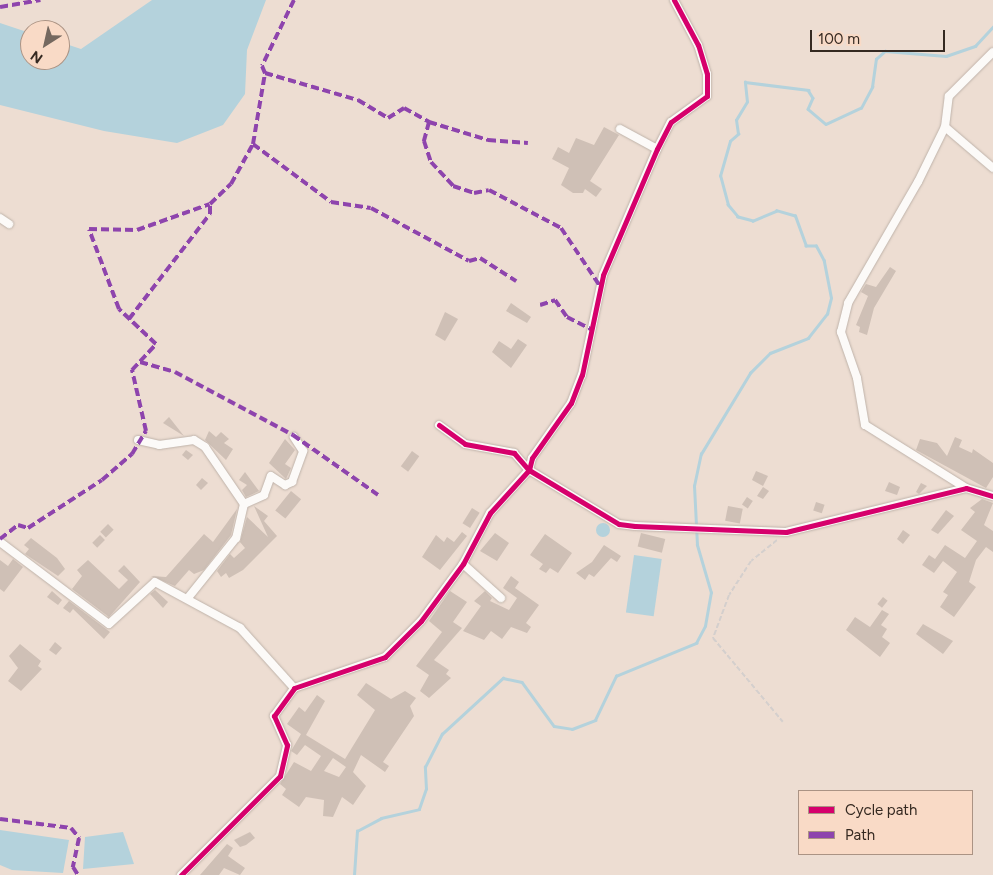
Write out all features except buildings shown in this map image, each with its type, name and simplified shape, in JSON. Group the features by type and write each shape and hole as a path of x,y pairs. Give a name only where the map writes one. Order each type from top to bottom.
{"street":[{"path":"181,875 280,776 287,745 274,716 294,688 385,656 420,622 463,564 490,513 529,470 532,458 571,403 582,375 603,275 657,149 671,122 700,103 709,88 698,45 674,0"},
{"path":"993,52 948,96 945,127 918,182 851,296 841,332 857,378 865,425 966,488 993,496"},
{"path":"945,127 993,168"},
{"path":"620,128 657,149"},
{"path":"0,218 9,224"},
{"path":"439,425 465,444 514,453 529,470 619,524 786,532 812,522 923,502 966,488"},
{"path":"244,504 264,495 272,476 279,483 292,482 303,451 294,437"},
{"path":"138,440 159,445 194,440 205,447 244,504 236,538 188,598"},
{"path":"0,542 108,624 155,582 188,598 253,639 294,688"},
{"path":"463,564 501,598"}],"path":[{"path":"783,722 712,638 729,595 752,560 786,532"}],"water":[{"path":"152,0 266,0 247,50 245,94 223,125 177,143 104,131 0,105 0,23 20,30 20,70 70,70 70,45 81,49"},
{"path":"600,523 606,523 610,530 606,537 600,537 596,533 596,527"},
{"path":"634,555 662,559 654,616 626,612"},
{"path":"0,830 69,840 63,873 12,870 0,865"},
{"path":"123,832 134,864 83,869 85,837"}],"waterway":[{"path":"354,875 357,831 381,818 419,809 426,789 425,767 442,734 503,678 522,682 554,726 572,729 595,720 616,676 696,643 705,626 711,593 697,545 694,486 701,454 750,373 770,353 808,338 827,314 831,298 824,261 816,246 806,246 795,216 777,211 753,221 738,217 728,205 720,176 730,141 738,134 736,120 747,102 745,82 808,90 813,98 808,109 826,124 861,108 872,87 876,59 885,51 946,56 975,46 993,27"}],"marked path":[{"path":"0,7 40,0"},
{"path":"294,0 262,66 265,73 358,100 388,118 404,108 429,122 488,140 528,143"},
{"path":"0,539 18,525 28,528 102,480 132,454 146,431 132,370 156,344 119,309 89,229 137,230 210,204 231,184 253,144 265,73"},
{"path":"429,122 424,141 431,162 453,186 474,193 489,190 561,228 600,286"},
{"path":"253,144 331,202 371,208 469,261 480,258 516,281"},
{"path":"129,319 210,214 210,204"},
{"path":"540,305 555,300 567,317 591,329"},
{"path":"140,362 175,372 293,435 378,495"},
{"path":"0,819 71,828 79,838 73,867 78,875"}],"cycle path":[{"path":"181,875 280,776 287,745 274,716 294,688 385,657 421,621 463,564 490,513 529,470 532,458 571,403 582,375 603,275 657,149 671,122 707,96 707,74 698,45 674,0"},
{"path":"439,425 465,444 514,453 529,470 619,524 786,532 966,488 993,496"}]}
